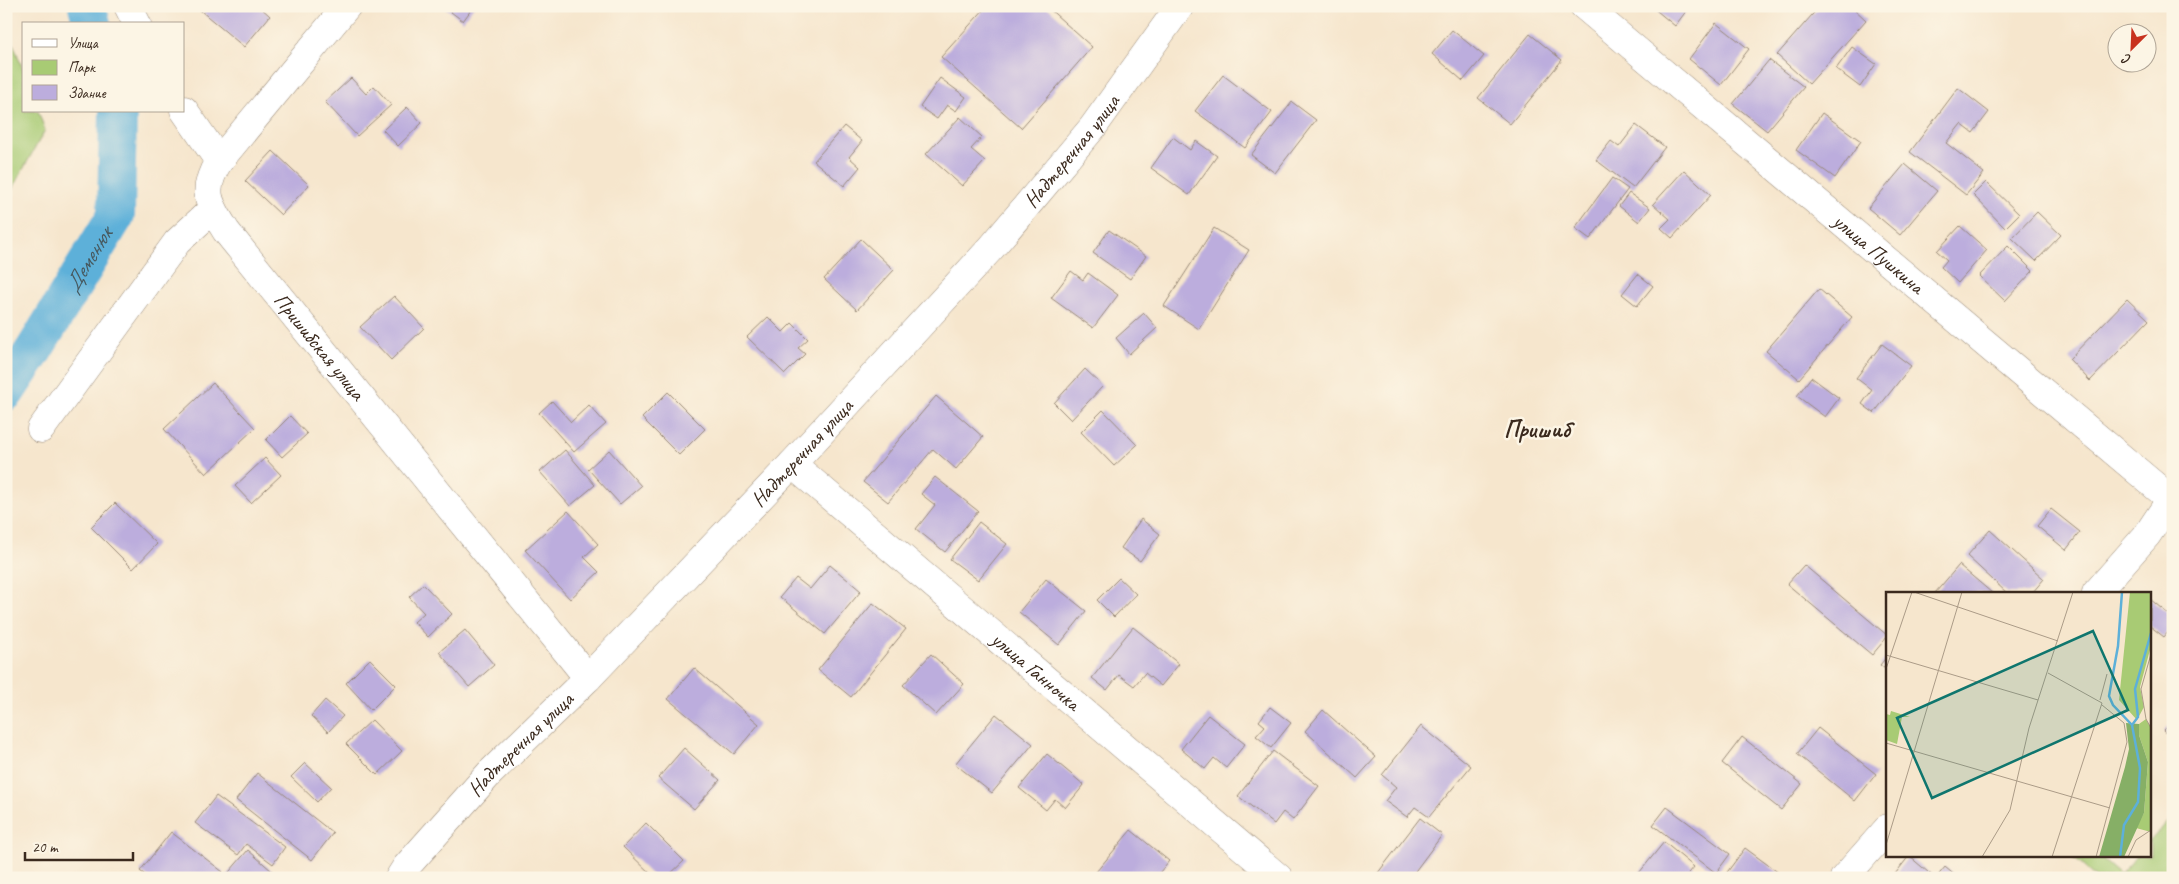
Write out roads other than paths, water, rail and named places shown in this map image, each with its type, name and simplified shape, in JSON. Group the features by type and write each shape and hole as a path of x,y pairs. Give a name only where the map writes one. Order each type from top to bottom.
{"street":[{"path":"128,6 136,22"},
{"name":"Пришибская улица","path":"347,6 211,174 207,192 213,209 226,231 588,678"},
{"name":"Надтеречная улица","path":"399,878 406,867 489,774 588,678 792,464 992,247 1093,127 1180,6"},
{"name":"улица Пушкина","path":"1584,6 2172,499"},
{"path":"185,111 220,162"},
{"path":"41,429 177,242 213,209"},
{"name":"улица Ганночка","path":"792,464 1279,878"},
{"path":"2097,592 2148,535 2172,499"},
{"path":"1844,878 1886,830"}],"waterway":[{"name":"Деменюк","path":"87,6 91,22"},
{"name":"Деменюк","path":"6,392 34,350 116,215 118,112"}],"district":[{"name":"Пришиб","path":"1537,429"}]}
